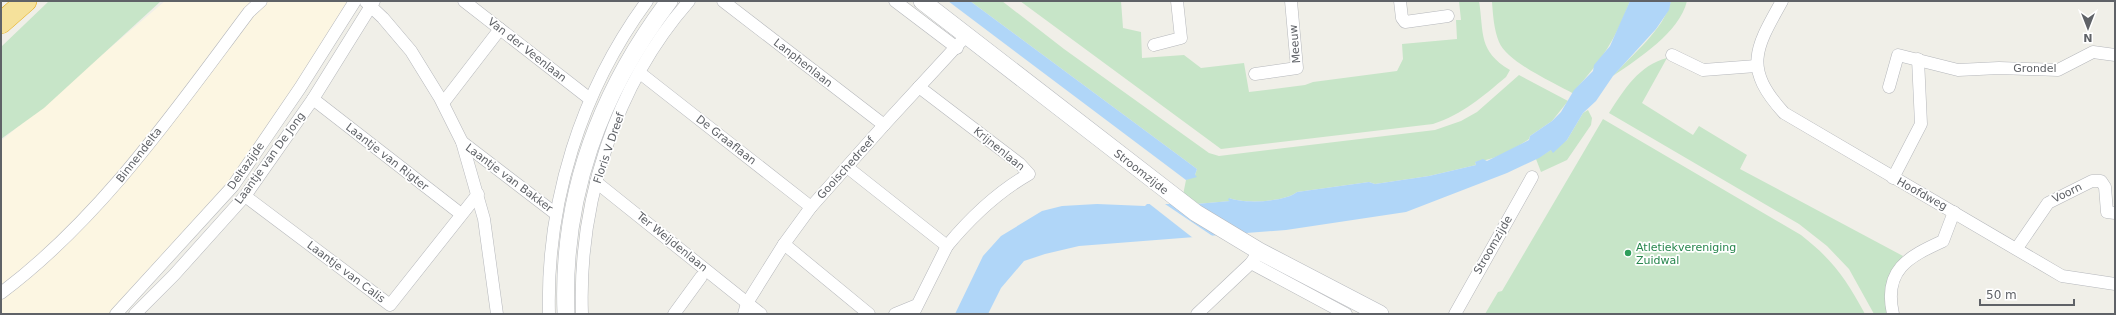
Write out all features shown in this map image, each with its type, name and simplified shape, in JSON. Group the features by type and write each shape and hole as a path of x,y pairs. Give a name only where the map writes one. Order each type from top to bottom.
{"highway":[{"path":"1,23 26,1"}],"street":[{"name":"Binnendelta","path":"1,293 28,273 118,184 249,12 261,1"},
{"name":"Deltazijde","path":"116,314 233,186 300,88 355,1"},
{"name":"Van der Veenlaan","path":"464,1 590,99"},
{"name":"Floris V Dreef","path":"566,314 566,279 570,233 580,178 591,142 603,111 625,65 669,1"},
{"name":"Floris V Dreef","path":"582,310 585,241 596,182 603,156 617,121 640,73 658,43 689,1"},
{"name":"Lanphenlaan","path":"723,1 884,125"},
{"name":"Stroomzijde","path":"895,1 962,42 1196,214 1238,238 1255,257 1380,314"},
{"name":"Stroomzijde","path":"922,1 962,42"},
{"path":"1154,45 1181,38 1177,1"},
{"name":"Meeuw","path":"1255,74 1298,68 1291,1"},
{"path":"1400,1 1402,18 1406,22 1448,16"},
{"path":"1672,55 1703,70 1756,66 1762,37 1782,1"},
{"path":"549,314 550,265 556,214 570,154 590,99 612,56 646,2"},
{"path":"370,3 411,51 443,103 462,142 478,194 488,237 498,313"},
{"name":"Laantje van De Jong","path":"135,314 174,275 245,196 313,99 370,3"},
{"path":"443,103 500,29"},
{"name":"Gooischedreef","path":"746,309 784,244 811,207 884,125 962,42"},
{"name":"Grondel","path":"1889,87 1898,56 1918,59 1958,70 1999,68 2058,70 2093,52 2115,55"},
{"path":"1893,178 1921,124 1918,59"},
{"name":"Hoofdweg","path":"1756,66 1770,98 1784,113 1893,178 2017,248 2062,276 2115,284"},
{"name":"De Graaflaan","path":"640,73 811,207"},
{"name":"Krijnenlaan","path":"915,310 947,246 968,221 993,198 1029,174 1020,164 919,87"},
{"name":"Laantje van Rigter","path":"313,99 461,214"},
{"name":"Laantje van Bakker","path":"462,142 556,214"},
{"path":"847,167 947,246"},
{"name":"Stroomzijde","path":"1455,314 1532,177"},
{"name":"Voorn","path":"2017,248 2048,203 2092,181 2101,180 2105,187 2107,212 2115,213"},
{"name":"Ter Weijdenlaan","path":"596,182 746,309 761,314"},
{"name":"Laantje van Calis","path":"245,196 390,305 478,194"},
{"path":"1893,314 1890,293 1899,268 1916,254 1943,241 1954,212"},
{"path":"784,244 869,314"},
{"path":"1197,314 1255,257 1346,314"},
{"path":"674,314 701,277"},
{"path":"582,310 593,314"},
{"path":"896,314 915,310"}],"shaded area":[{"path":"165,1 361,1 244,178 120,314 1,314 1,141"}],"green space":[{"path":"49,1 161,1 44,108 1,139 1,47"},
{"path":"970,1 1002,1 1064,49 1209,153 1219,156 1435,130 1461,121 1477,112 1519,75 1568,101 1552,121 1530,136 1529,139 1504,154 1475,162 1476,165 1429,176 1375,184 1369,182 1297,192 1274,200 1244,201 1229,198 1231,201 1196,204 1183,195 1186,180 1195,175 1197,169"},
{"path":"1020,1 1121,1 1123,28 1141,32 1142,58 1184,55 1201,68 1244,63 1249,92 1397,71 1403,59 1402,44 1457,39 1456,20 1461,20 1459,1 1479,1 1484,40 1487,48 1492,56 1510,70 1506,77 1472,104 1454,115 1433,124 1221,149"},
{"path":"1630,1 1619,27 1607,49 1593,69 1575,90 1574,94 1532,71 1511,57 1504,50 1496,33 1492,2"},
{"path":"1671,1 1687,1 1683,13 1676,24 1657,44 1613,76 1654,32 1667,12"},
{"path":"1667,58 1642,103 1693,135 1699,126 1747,155 1740,169 1903,256 1885,292 1887,314 1874,314 1849,269 1827,246 1799,224 1609,113 1620,96 1640,72 1657,61"},
{"path":"1588,110 1592,118 1591,125 1567,160 1541,172 1536,159 1567,140 1583,113"},
{"name":"Atletiekvereniging Zuidwal","path":"1603,119 1801,235 1822,253 1838,271 1865,314 1485,314 1498,292 1502,291"}],"water":[{"path":"948,1 970,1 1197,169 1195,175 1197,177 1186,180"},
{"path":"1630,1 1671,1 1669,10 1656,29 1613,76 1596,101 1583,113 1567,140 1553,153 1551,150 1539,158 1507,173 1406,212 1286,230 1079,246 1045,254 1024,261 1001,288 988,314 955,314 983,256 1001,236 1042,211 1062,206 1097,204 1145,206 1147,204 1196,204 1230,201 1228,200 1229,198 1244,201 1274,200 1297,192 1369,182 1375,184 1429,176 1476,165 1475,162 1483,159 1487,161 1529,140 1530,136 1552,121 1561,112 1574,90 1593,71 1594,65 1610,46"}],"pier":[{"path":"1147,202 1162,202 1214,237 1193,238"}],"place":[{"name":"Atletiekvereniging Zuidwal","path":"1628,253"}]}
